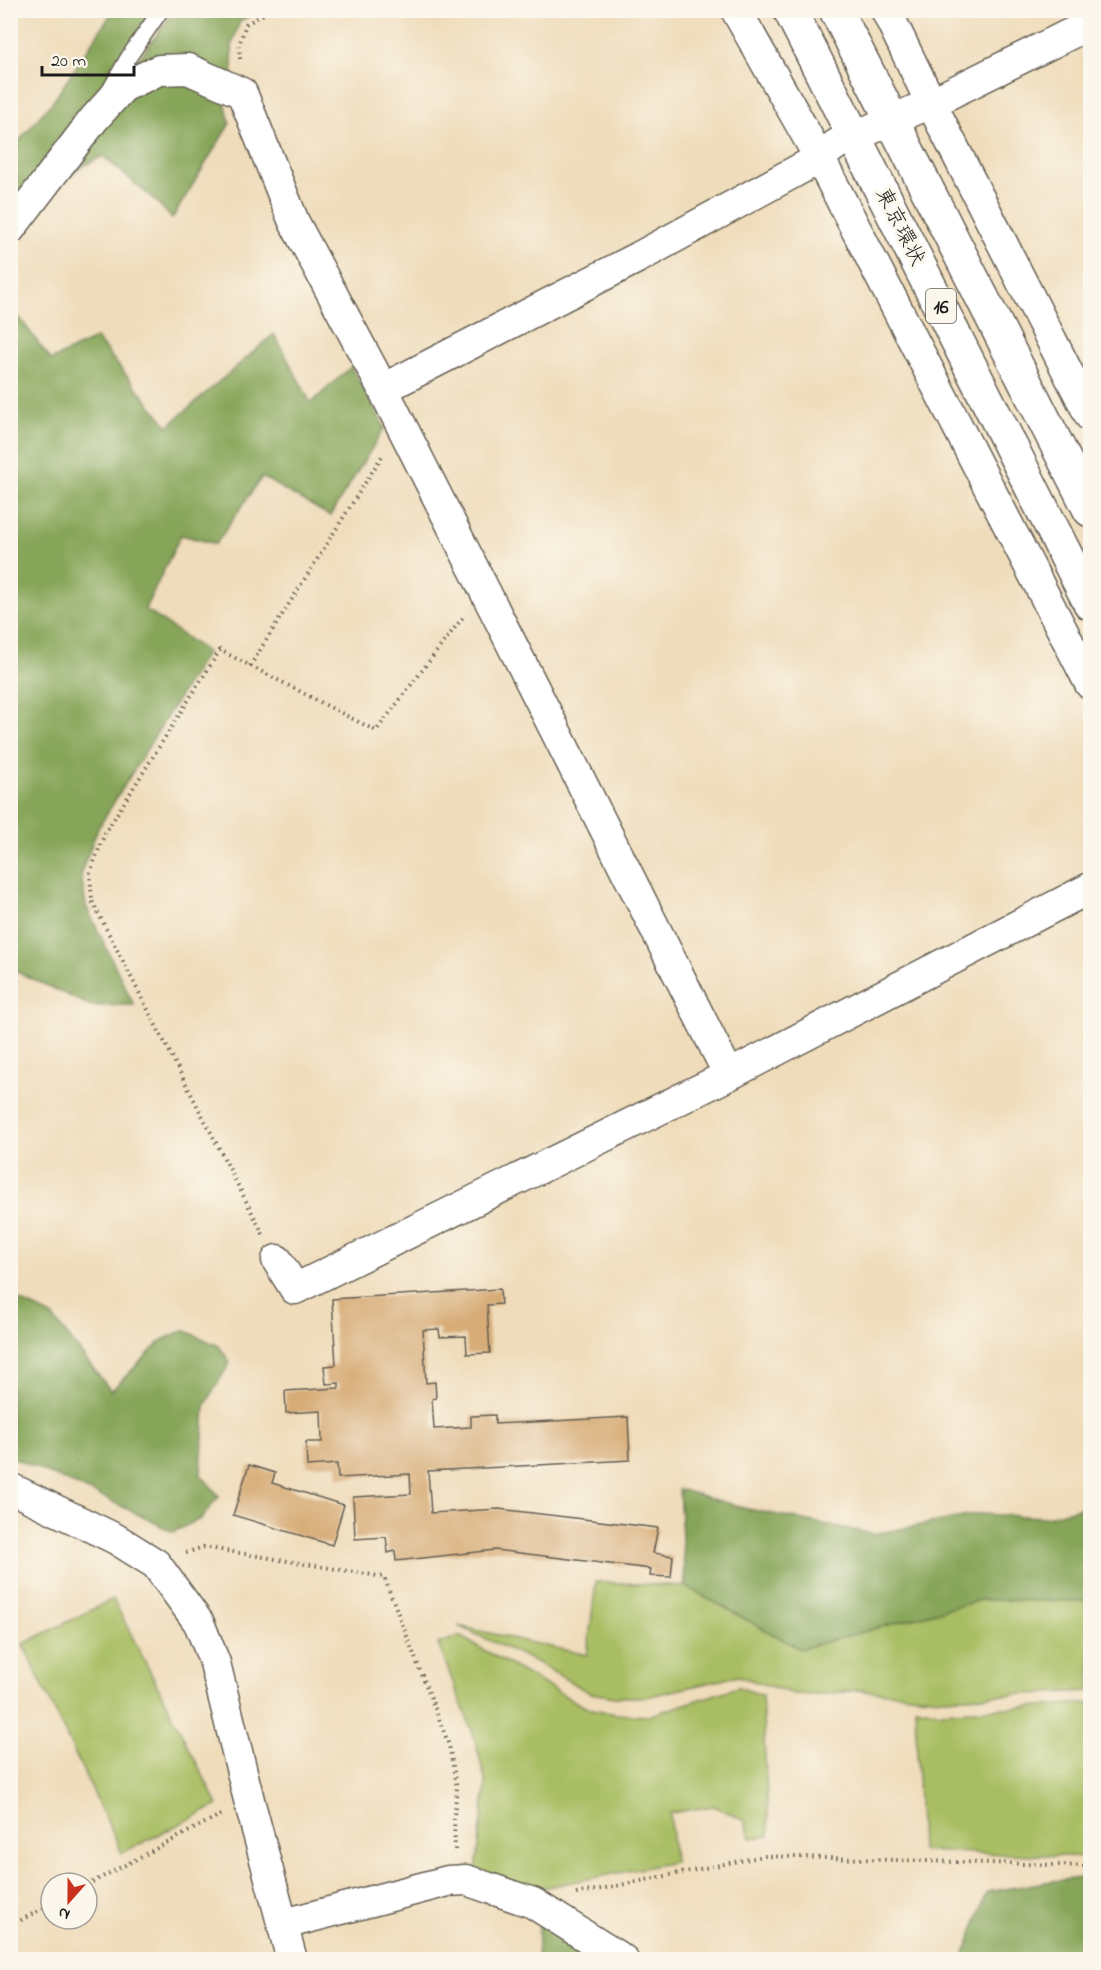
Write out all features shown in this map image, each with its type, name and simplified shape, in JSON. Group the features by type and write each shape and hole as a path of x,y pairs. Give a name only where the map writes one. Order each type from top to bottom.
{"highway":[{"name":"東京環状","path":"790,10 1090,603"},
{"name":"東京環状","path":"836,10 1090,510"}],"street":[{"path":"736,10 819,157 1090,684"},
{"path":"886,10 930,103 1090,416"},
{"path":"383,389 639,257 810,164 837,144 930,103 1090,24"},
{"path":"10,229 94,119 123,87 159,70 188,69 242,93 294,222 383,389 729,1076"},
{"path":"277,1260 295,1289 729,1076 1090,888"},
{"path":"10,1488 116,1539 156,1564 199,1623 215,1663 292,1959"},
{"path":"284,1924 448,1881 466,1880 533,1903 623,1959"}],"lane":[{"path":"94,119 128,58 161,10"}],"path":[{"path":"242,93 239,45 246,24 271,10"},
{"path":"250,666 401,425"},
{"path":"277,1260 92,901 90,873 105,833 220,650 376,731 484,590"},
{"path":"156,1564 203,1547 384,1577 449,1745 457,1788 454,1816 456,1881"},
{"path":"99,1879 249,1800"},
{"path":"533,1903 764,1856 1090,1866"},
{"path":"10,1926 39,1910"}],"green space":[{"path":"113,11 151,11 83,115 11,212 11,150 54,100"},
{"path":"174,11 258,11 240,21 232,45 233,80 131,74 137,61"},
{"path":"185,77 225,101 230,123 172,219 158,203 103,156 83,166 54,187 122,101 156,80"},
{"path":"10,305 51,360 96,338 168,426 274,334 311,403 351,367 385,427 330,516 262,477 216,544 181,535 145,609 207,652 98,828 81,873 86,906 134,1005 91,1006 11,971"},
{"path":"10,1296 52,1316 111,1391 162,1340 184,1330 219,1346 230,1362 205,1406 201,1475 219,1496 201,1519 173,1532 107,1499 11,1457"},
{"path":"679,1489 748,1509 874,1534 978,1514 1046,1517 1090,1505 1090,1601 980,1600 800,1649 685,1586"},
{"path":"596,1582 685,1586 800,1649 980,1600 1090,1601 1090,1691 941,1698 858,1690 818,1695 794,1694 738,1676 646,1697 615,1697 590,1693 534,1661 458,1626 587,1655"},
{"path":"113,1599 218,1805 122,1853 23,1644"},
{"path":"459,1636 585,1707 615,1714 648,1716 738,1687 762,1695 769,1836 751,1838 744,1820 714,1806 670,1813 674,1862 527,1891 476,1871 486,1783 474,1736 438,1644"},
{"path":"1090,1703 1090,1857 921,1851 915,1707 941,1712"},
{"path":"1090,1877 1090,1959 963,1959 987,1892"},
{"path":"539,1923 599,1960 537,1960"}],"building":[{"path":"500,1289 501,1304 487,1305 490,1353 467,1354 466,1336 440,1337 439,1329 423,1330 426,1383 435,1382 436,1398 432,1399 434,1429 471,1427 471,1416 495,1415 495,1424 628,1417 630,1460 428,1471 431,1513 499,1509 658,1528 653,1553 673,1556 671,1577 650,1576 651,1569 495,1550 396,1561 395,1551 388,1553 386,1537 355,1539 353,1497 411,1494 410,1474 338,1478 337,1464 307,1466 306,1442 322,1442 321,1411 286,1413 285,1391 339,1388 339,1383 326,1384 324,1366 336,1365 332,1299"},
{"path":"249,1465 275,1473 272,1483 344,1505 332,1545 233,1515"}]}
